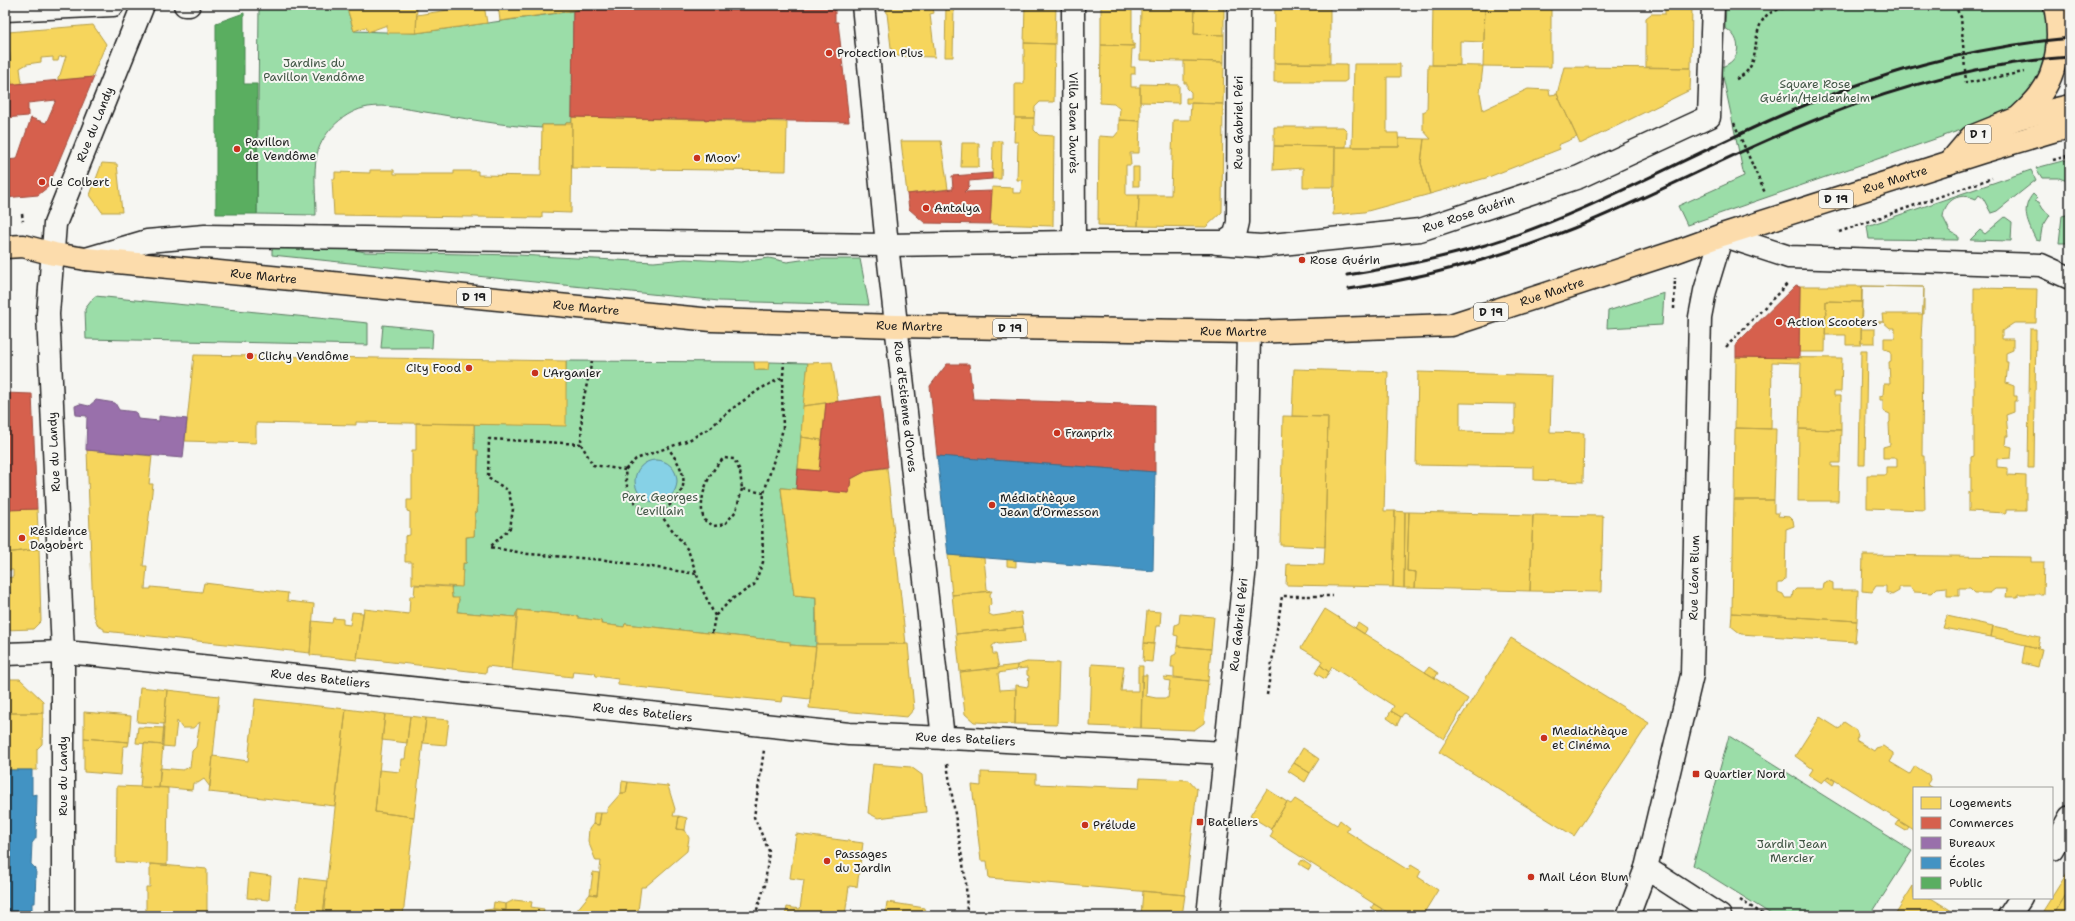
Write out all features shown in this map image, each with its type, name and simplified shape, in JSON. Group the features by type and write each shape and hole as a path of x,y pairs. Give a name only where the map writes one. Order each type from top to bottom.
{"main road":[{"path":"2018,118 2040,96 2054,66 2059,40 2055,5"},
{"name":"D 1","path":"1949,163 1971,137 2018,118 2070,106"},
{"name":"Rue Martre","path":"5,247 23,246 54,254 86,259 712,320 896,326 1249,332 1451,325 1675,252 1722,235 2056,130 2070,128"}],"street":[{"path":"5,10 113,5"},
{"name":"Rue du Landy","path":"63,916 63,652 49,321 55,224 143,5"},
{"name":"Rue d'Estienne d'Orves","path":"863,5 887,245 943,738"},
{"name":"Villa Jean Jaurès","path":"1073,5 1074,242"},
{"name":"Rue Gabriel Péri","path":"1222,241 1236,230 1238,222 1239,5"},
{"path":"1713,5 1720,116"},
{"name":"Rue Rose Guérin","path":"1222,241 1261,246 1420,230 1579,177 1720,116"},
{"path":"1722,235 1789,257 2041,265 2070,278"},
{"name":"Rue Léon Blum","path":"1628,916 1646,868 1692,675 1700,318 1705,291 1722,235"},
{"name":"Rue Martre","path":"86,259 147,241 205,236 887,245 1222,241"},
{"name":"Rue Gabriel Péri","path":"1208,916 1245,566 1249,332"},
{"name":"Rue des Bateliers","path":"5,654 63,652 849,734 1225,753"},
{"path":"2053,847 2070,816"},
{"path":"1646,868 1720,916"},
{"path":"2009,916 2020,899"}],"path":[{"path":"1731,81 1744,75 1751,66 1756,53 1756,37 1759,26 1768,14 1793,5"},
{"path":"1954,5 1961,17 1966,83 2054,66"},
{"path":"1720,116 1765,194 1758,196"},
{"path":"2050,160 2070,155"},
{"path":"1832,235 1994,177"},
{"path":"1726,351 1726,344 1790,281"},
{"path":"592,361 582,406 581,444 593,465 625,470"},
{"path":"715,616 732,599 754,585 763,562 762,518 764,493 783,429 784,362"},
{"path":"712,633 715,616 688,550 659,513 644,509 631,498 626,482 625,470 636,459 689,440 711,427 729,411 760,389 783,377"},
{"path":"581,444 489,439 488,478 508,490 513,509 510,528 490,547 528,554 606,560 697,574"},
{"path":"659,513 671,505 682,492 685,478 680,464 668,448"},
{"path":"724,458 734,459 740,471 742,489 736,511 725,524 714,526 704,520 700,510 704,490 714,466 724,458"},
{"path":"742,489 764,493"},
{"path":"1267,696 1282,596 1333,596"},
{"path":"755,916 765,885 769,851 754,817 768,726"},
{"path":"943,738 966,883 967,916"}],"green space":[{"name":"Jardins du Pavillon Vendôme","path":"271,5 346,5 354,31 416,33 573,11 572,123 566,123 566,125 542,125 542,128 498,124 389,106 375,106 359,109 336,123 324,138 320,146 317,154 315,169 316,215 257,214 259,8"},
{"name":"Square Rose Guérin/Heidenheim","path":"1726,5 2048,5 2051,18 2043,76 2014,109 1987,121 1687,225 1678,206 1744,176 1721,67 1733,60 1738,49 1735,37 1725,28"},
{"path":"2070,159 2070,182 2059,178 2042,178 2036,168"},
{"path":"2031,170 2036,180 1997,211 1991,213 1983,198 1979,195 1976,199 1964,196 1950,202 1944,211 1943,217 1950,231 1958,236 1958,240 1869,239 1867,226"},
{"path":"2033,194 2037,198 2035,201 2039,202 2043,209 2050,215 2042,228 2040,241 2036,240 2030,228 2026,211 2029,200"},
{"path":"2070,214 2070,243 2059,243 2062,216"},
{"path":"2005,217 2012,222 2011,241 1970,240 1980,230 1985,234"},
{"path":"272,246 339,247 365,252 518,255 654,262 685,259 741,262 769,258 787,262 808,259 860,259 869,305 719,301 272,255"},
{"path":"1664,293 1662,325 1607,328 1608,311"},
{"path":"95,296 368,323 368,345 86,339 85,309"},
{"path":"383,325 433,330 432,348 381,348"},
{"name":"Parc Georges Levillain","path":"566,361 754,362 756,370 767,370 769,362 808,363 796,489 781,488 794,595 816,597 816,647 790,645 789,642 625,624 624,627 601,624 601,621 578,618 578,616 518,610 515,617 457,612 459,599 452,598 451,587 462,586 463,563 466,563 466,537 474,536 475,513 477,512 478,451 474,450 474,424 565,425"},
{"name":"Jardin Jean Mercier","path":"1729,736 1912,851 1870,916 1774,916 1693,865"}],"water":[{"path":"656,460 671,466 677,481 671,496 656,502 641,496 635,481 641,466"}],"building: Logements":[{"path":"346,5 417,5 416,33 387,33 387,25 368,32 366,27 354,31"},
{"path":"484,5 487,23 416,33 417,15"},
{"path":"498,5 612,5 500,21"},
{"path":"886,5 922,5 923,9 933,8 934,13 930,14 935,57 892,56"},
{"path":"946,5 954,5 953,57 945,57"},
{"path":"1025,5 1056,5 1055,44 1024,43"},
{"path":"1101,5 1132,5 1132,44 1135,44 1135,46 1101,45"},
{"path":"1141,5 1195,5 1194,34 1224,35 1224,62 1140,60"},
{"path":"1195,5 1224,5 1224,35 1194,34"},
{"path":"1275,5 1330,5 1330,63 1274,63"},
{"path":"1433,5 1485,5 1484,42 1460,41 1460,65 1432,65"},
{"path":"1485,5 1551,5 1551,67 1483,66"},
{"path":"1665,5 1692,5 1691,68 1646,67 1646,18 1651,14 1665,14"},
{"path":"93,25 106,44 92,77 58,80 66,56 59,57 58,61 53,61 53,57 41,58 41,62 27,64 20,68 22,84 12,85 8,32"},
{"path":"5,32 8,32 12,85 5,85"},
{"path":"1024,43 1055,44 1054,102 1040,102 1035,107 1034,118 1015,118 1015,84 1024,84"},
{"path":"1101,45 1135,46 1135,49 1132,49 1131,67 1135,67 1135,74 1131,74 1131,87 1140,87 1140,121 1119,120 1120,109 1114,104 1100,103"},
{"path":"1184,61 1224,62 1223,104 1186,103 1186,98 1191,98 1191,92 1187,88 1187,83 1184,83"},
{"path":"1274,63 1347,64 1347,80 1344,82 1274,82"},
{"path":"1354,64 1400,64 1400,77 1387,77 1387,133 1398,133 1399,147 1352,147"},
{"path":"1428,65 1483,66 1480,93 1483,110 1528,89 1549,90 1550,95 1557,94 1577,137 1558,145 1560,149 1486,178 1430,194 1421,163 1424,139 1431,139 1423,130 1423,112 1427,110"},
{"path":"1564,67 1691,68 1690,90 1580,144 1557,94"},
{"path":"1140,84 1179,85 1179,103 1140,102"},
{"path":"1191,103 1223,104 1222,212 1206,227 1138,226 1139,195 1171,195 1173,120 1190,120"},
{"path":"572,117 787,122 786,171 572,168"},
{"path":"1015,118 1034,118 1034,130 1039,135 1054,136 1053,226 990,224 992,187 1013,188 1013,193 1021,193 1022,180 1017,180 1018,142 1014,142"},
{"path":"1119,120 1140,121 1139,153 1130,153 1131,165 1126,165 1126,195 1139,195 1138,226 1098,225 1099,136 1114,137 1119,131"},
{"path":"566,123 572,123 571,213 542,212 542,218 334,215 332,179 335,179 335,172 370,173 370,170 394,170 394,174 454,174 454,171 478,171 478,175 541,176 542,125 566,125"},
{"path":"1274,127 1343,127 1347,131 1346,147 1274,146"},
{"path":"1399,138 1424,139 1421,163 1430,194 1364,212 1333,215 1335,147 1399,147"},
{"path":"901,141 941,141 948,189 907,194"},
{"path":"993,141 1002,141 1001,179 992,179"},
{"path":"962,143 979,143 979,167 961,167"},
{"path":"1274,146 1335,147 1335,187 1303,187 1303,168 1273,170"},
{"path":"102,163 117,164 122,212 102,212 90,195"},
{"path":"1133,167 1139,167 1139,186 1133,186"},
{"path":"1800,286 1862,286 1862,302 1826,301 1825,352 1799,352"},
{"path":"1862,286 1924,287 1921,338 1923,339 1922,456 1924,456 1925,510 1867,508 1867,475 1886,475 1886,467 1897,467 1897,458 1883,458 1883,447 1890,445 1890,414 1883,411 1883,400 1880,400 1880,396 1883,395 1884,384 1890,384 1889,362 1891,361 1891,351 1884,349 1884,338 1895,338 1895,328 1890,328 1883,322 1861,322"},
{"path":"1862,286 1924,287 1924,314 1882,314 1883,322 1861,322"},
{"path":"1974,288 2037,289 2036,323 2014,323 2002,331 2002,339 2013,339 2013,350 2006,353 2006,362 2008,362 2006,383 2014,386 2014,396 2017,396 2017,401 2014,401 2014,412 2006,415 2008,436 2006,436 2005,445 2012,447 2011,458 1997,459 1997,467 2008,468 2008,475 2026,476 2026,510 2006,510 2006,513 1969,511 1969,492 1971,492 1971,457 1974,456"},
{"path":"1826,301 1862,302 1861,345 1846,345 1846,335 1825,335"},
{"path":"1861,329 1875,329 1875,343 1861,343"},
{"path":"2030,329 2036,329 2034,468 2028,468"},
{"path":"1861,350 1867,350 1865,465 1859,465"},
{"path":"194,355 566,361 566,426 356,422 356,425 256,423 256,443 185,441"},
{"path":"1736,357 1842,358 1841,392 1834,392 1834,396 1841,396 1841,430 1799,429 1801,363 1772,362 1771,429 1735,428"},
{"path":"754,362 769,362 768,370 755,370"},
{"path":"832,362 838,401 803,406 808,363"},
{"path":"1294,369 1388,372 1384,511 1395,511 1393,587 1286,585 1287,564 1324,565 1325,547 1328,417 1292,416"},
{"path":"1418,372 1552,376 1550,432 1584,433 1583,482 1534,480 1534,467 1416,465","holes":["1460,403 1515,404 1515,432 1460,431"]},
{"path":"826,403 822,440 801,437 803,406"},
{"path":"1283,416 1328,417 1325,547 1280,545"},
{"path":"416,423 474,424 474,450 478,450 477,512 475,513 474,536 466,537 466,563 463,563 462,587 412,584 412,562 405,562 405,536 410,535 410,512 407,511 407,500 412,500 412,450 416,450"},
{"path":"1735,428 1776,429 1774,500 1734,500"},
{"path":"1799,429 1841,430 1840,463 1832,463 1832,467 1839,467 1838,501 1798,501"},
{"path":"801,437 822,440 819,471 798,469"},
{"path":"87,450 152,456 149,484 153,484 143,566 147,566 145,589 151,589 151,587 202,592 204,583 288,593 287,601 314,604 310,653 104,631 104,629 98,626 93,613"},
{"path":"887,468 906,644 817,644 816,597 794,595 781,488 849,493 851,479 868,470"},
{"path":"1734,500 1774,500 1774,513 1779,513 1778,516 1790,517 1793,520 1794,526 1786,529 1785,580 1782,583 1778,583 1778,592 1783,594 1785,598 1792,598 1793,592 1796,589 1822,589 1823,583 1828,581 1833,583 1833,590 1858,590 1857,621 1732,613"},
{"name":"Résidence Dagobert","path":"37,509 39,549 5,553 5,510"},
{"path":"1395,511 1405,512 1404,588 1393,587"},
{"path":"1405,512 1409,512 1407,571 1416,572 1415,588 1404,588"},
{"path":"1409,512 1533,515 1530,591 1415,588 1416,572 1407,571"},
{"path":"1533,515 1603,516 1601,592 1530,591"},
{"path":"39,549 41,621 33,629 5,630 5,595 10,595 10,592 5,592 5,578 13,577 13,570 5,570 5,553"},
{"path":"948,555 984,558 987,589 990,591 952,595"},
{"path":"1863,555 2031,557 2031,562 2044,562 2043,594 2018,594 2018,597 2006,597 2007,589 1995,589 1990,593 1975,593 1970,588 1959,588 1959,596 1947,596 1947,587 1937,588 1932,593 1914,592 1910,587 1899,587 1899,591 1892,595 1886,592 1886,586 1876,586 1872,592 1862,591"},
{"path":"1007,559 1016,560 1016,567 1007,566"},
{"path":"415,585 451,587 452,598 459,598 457,612 515,617 517,612 512,669 487,666 486,673 357,658 364,609 409,614 410,596 414,596"},
{"path":"992,591 990,594 991,605 988,606 989,614 993,616 1021,612 1023,627 956,634 952,595"},
{"path":"1325,609 1468,699 1444,739 1404,713 1401,717 1391,711 1394,706 1332,667 1329,672 1320,665 1323,661 1301,648"},
{"path":"518,610 578,616 578,618 601,621 601,624 624,627 625,624 790,642 790,645 816,647 810,699 783,696 782,702 618,685 618,679 596,676 595,673 573,671 572,677 512,670"},
{"path":"1147,611 1161,612 1160,626 1156,626 1154,644 1144,643"},
{"path":"352,612 363,613 357,660 310,655 312,621 332,623 333,618 343,619 343,624 350,625"},
{"path":"1732,613 1857,621 1855,642 1741,634 1731,626"},
{"path":"1180,614 1214,617 1211,649 1177,646 1178,636 1174,635 1175,625 1179,623"},
{"path":"1947,616 1993,626 1991,637 1943,628"},
{"path":"1358,623 1367,629 1364,634 1355,628"},
{"path":"1993,626 2040,637 2038,648 1991,637"},
{"path":"1023,627 1025,642 996,643 992,646 993,654 996,654 999,668 960,672 956,634"},
{"name":"Mediathèque et Cinéma","path":"1511,638 1649,723 1574,836 1439,752"},
{"path":"1144,643 1154,644 1152,662 1143,661"},
{"path":"816,644 908,644 914,709 907,717 809,708"},
{"path":"2025,645 2042,649 2038,667 2022,663"},
{"path":"1177,646 1211,649 1208,681 1174,677 1174,667 1171,667 1172,656 1176,654"},
{"path":"1027,662 1059,663 1057,725 1015,724 1016,685 1028,687 1029,676 1027,675 1027,668 1017,669 1017,665"},
{"path":"1092,664 1124,666 1121,691 1138,691 1138,666 1143,666 1141,728 1090,726"},
{"path":"1017,665 1017,670 998,673 1000,690 1016,689 1015,724 974,722 965,714 960,672"},
{"path":"1320,665 1329,672 1325,679 1315,673"},
{"path":"1429,667 1438,673 1435,678 1425,672"},
{"path":"1142,675 1147,675 1146,696 1156,698 1168,698 1170,681 1164,680 1164,677 1208,681 1204,723 1194,730 1141,728"},
{"path":"5,679 20,679 43,701 43,713 5,713"},
{"path":"140,687 167,690 164,724 137,722"},
{"path":"167,690 219,696 210,787 204,779 198,783 193,783 192,790 159,787 160,768 183,770 190,767 192,751 196,747 200,722 193,728 182,728 177,721 174,747 162,746"},
{"path":"255,699 346,709 335,806 209,792 213,756 248,761"},
{"path":"346,709 385,714 375,812 414,817 403,916 323,916"},
{"path":"1391,711 1401,717 1397,725 1387,718"},
{"path":"84,712 131,716 129,742 84,738"},
{"path":"5,713 43,713 42,744 37,749 37,770 5,770"},
{"path":"385,714 410,716 407,743 382,740"},
{"path":"410,716 426,718 414,817 375,812 379,770 400,772 401,759 405,759"},
{"path":"1820,717 1839,729 1844,722 1856,730 1858,736 1856,740 1874,751 1876,748 1883,746 1893,753 1893,757 1890,762 1910,774 1915,766 1929,775 1930,780 1927,784 1932,787 1913,787 1913,829 1828,776 1822,783 1809,775 1813,769 1795,756"},
{"path":"426,718 449,720 446,745 423,743"},
{"path":"138,727 164,728 163,745 136,743"},
{"path":"84,738 129,742 128,746 123,746 121,775 84,772"},
{"path":"144,743 163,745 159,788 140,787"},
{"path":"1303,748 1319,759 1310,773 1294,763"},
{"path":"1294,763 1310,773 1305,782 1288,771"},
{"path":"873,764 911,767 922,775 926,812 878,818 868,813"},
{"name":"Prélude","path":"981,772 1036,774 1036,784 1139,788 1140,778 1189,780 1197,789 1185,895 989,878 987,861 981,861 972,785 981,786"},
{"path":"1828,776 1835,781 1833,785 1825,779"},
{"path":"622,781 628,782 626,793 621,793"},
{"path":"628,782 668,786 675,809 673,816 679,816 677,829 685,830 689,838 687,851 645,887 641,887 638,911 642,912 643,916 572,916 590,894 597,895 601,861 596,861 588,841 589,829 593,824 599,825 601,813 607,813 607,809 621,793 626,793"},
{"path":"117,786 168,788 167,865 116,862"},
{"path":"1267,789 1287,802 1271,829 1250,816"},
{"path":"1295,799 1337,825 1340,820 1349,827 1346,831 1408,870 1411,865 1421,871 1418,877 1438,890 1422,916 1393,916 1270,837 1273,831 1271,829 1287,802 1291,804"},
{"path":"594,813 601,813 599,825 593,824"},
{"path":"679,816 687,818 685,830 677,829"},
{"path":"1899,821 1909,827 1906,831 1896,825"},
{"name":"Passages du Jardin","path":"796,834 863,843 857,887 849,886 845,916 785,916 787,907 800,909 804,880 790,878"},
{"path":"1302,860 1311,866 1309,870 1299,864"},
{"path":"150,864 207,869 207,916 146,916 146,887 150,887"},
{"path":"2069,870 2070,888 2053,916 2051,916 2043,911 2051,899 2053,899 2053,895"},
{"path":"593,872 599,873 597,895 590,894"},
{"path":"249,873 271,876 269,900 247,898"},
{"path":"300,878 327,881 323,916 296,916"},
{"path":"1913,886 1913,899 1933,899 1960,916 1894,916"},
{"path":"2070,888 2070,916 2053,916"},
{"path":"1143,891 1185,895 1182,916 1141,916"},
{"path":"514,900 532,902 531,907 544,909 543,915 551,916 468,916 468,913 493,909 506,910 506,904"},
{"path":"494,902 506,904 506,910 493,909"},
{"name":"Passages du Jardin","path":"887,902 925,908 926,916 885,916"},
{"path":"1374,904 1382,909 1380,914 1371,908"},
{"path":"457,912 468,913 468,916 456,916"}],"building: Commerces":[{"path":"612,5 835,5 835,22 838,22 849,122 572,117 573,11"},
{"path":"94,77 48,187 38,195 5,198 5,160 17,159 31,118 46,123 56,100 28,103 28,116 5,118 5,85"},
{"path":"992,173 992,179 969,181 969,187 964,192 992,191 990,224 925,223 909,209 907,194 953,189 952,176"},
{"name":"Action Scooters","path":"1796,285 1800,286 1799,358 1736,357 1736,344"},
{"path":"947,364 969,364 973,399 1155,405 1155,472 937,456 930,386"},
{"path":"5,393 32,394 37,509 5,510"},
{"path":"880,396 888,467 868,470 851,479 849,493 796,489 798,469 819,471 826,403"}],"building: Bureaux":[{"path":"96,400 115,403 119,410 136,412 138,419 159,421 159,416 187,419 183,458 86,450 87,416 76,415 75,406 80,404 89,406"}],"building: Écoles":[{"path":"937,456 1155,472 1153,571 948,555"},
{"path":"5,770 32,770 32,795 37,794 36,838 32,843 31,864 36,869 35,903 32,903 32,916 5,916"}],"building: Public":[{"name":"Pavillon de Vendôme","path":"244,13 244,84 257,84 257,214 216,214 216,23"}],"railway":[{"path":"1347,275 1449,255 1521,233 1597,202 1782,115 1818,100 1888,75 1923,64 1994,48 2070,38"},
{"path":"1349,289 1435,273 1491,257 1547,238 1601,217 1786,132 1890,93 1961,73 2033,60 2070,57"}],"place":[{"name":"Protection Plus","path":"829,53"},
{"name":"Pavillon de Vendôme","path":"237,149"},
{"name":"Moov'","path":"697,158"},
{"name":"Le Colbert","path":"42,182"},
{"name":"Antalya","path":"926,208"},
{"name":"Rose Guérin","path":"1302,260"},
{"name":"Action Scooters","path":"1779,322"},
{"name":"Clichy Vendôme","path":"250,356"},
{"name":"City Food","path":"469,368"},
{"name":"L'Arganier","path":"535,373"},
{"name":"Franprix","path":"1057,433"},
{"name":"Médiathèque Jean d’Ormesson","path":"992,505"},
{"name":"Résidence Dagobert","path":"22,538"},
{"name":"Mediathèque et Cinéma","path":"1544,738"},
{"name":"Quartier Nord","path":"1696,774"},
{"name":"Bateliers","path":"1200,822"},
{"name":"Prélude","path":"1085,825"},
{"name":"Passages du Jardin","path":"827,861"},
{"name":"Mail Léon Blum","path":"1531,877"}]}
